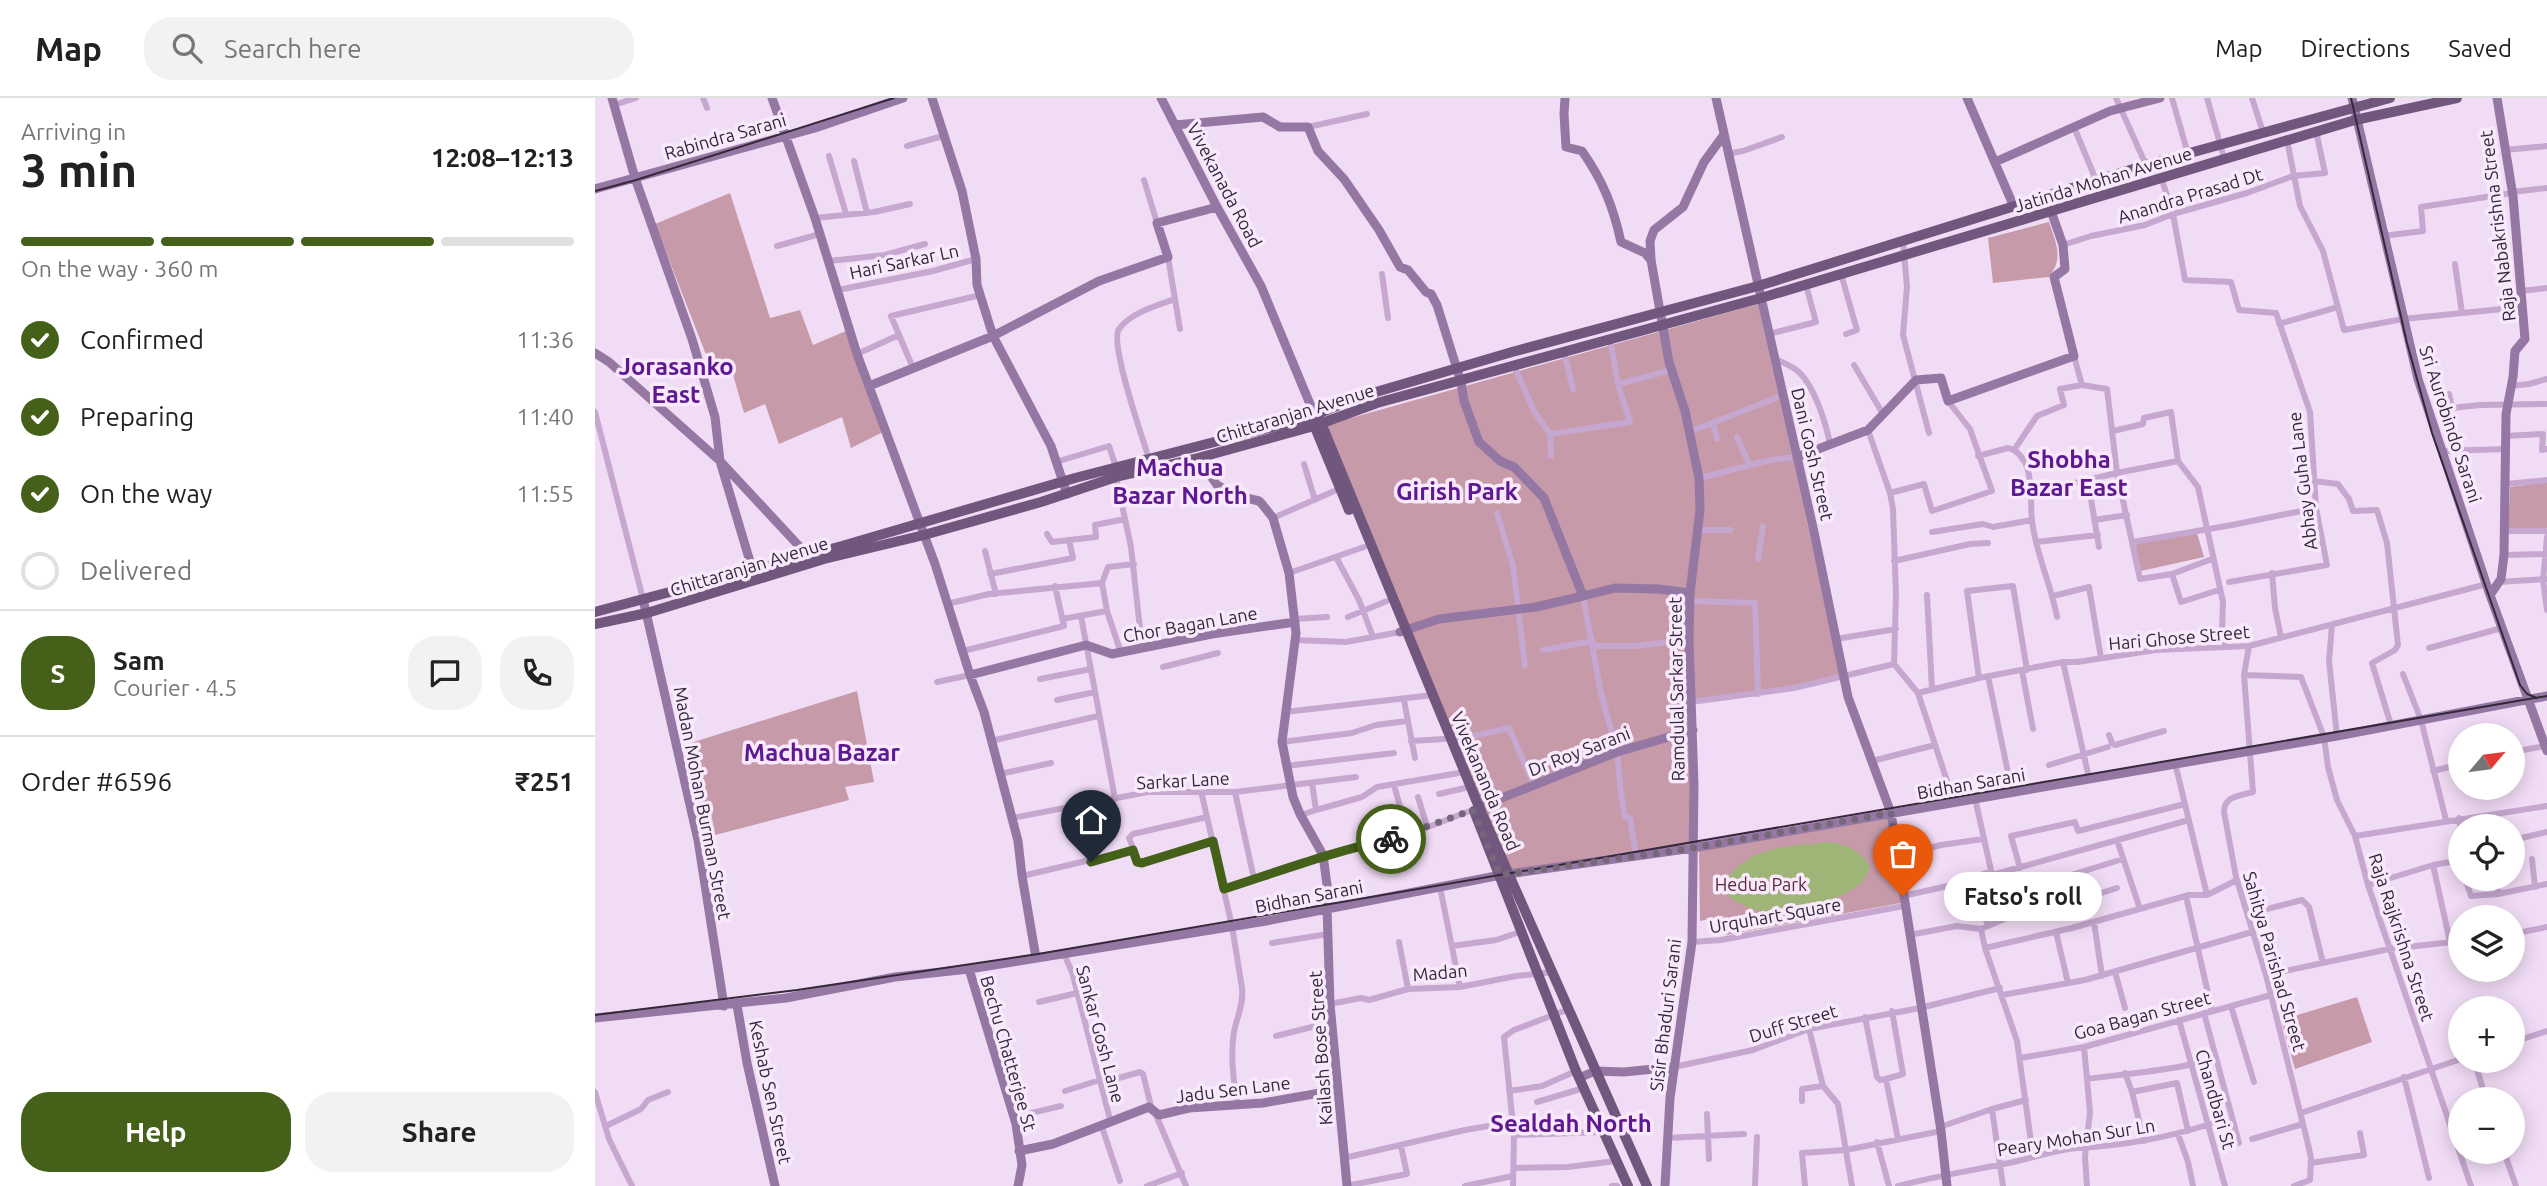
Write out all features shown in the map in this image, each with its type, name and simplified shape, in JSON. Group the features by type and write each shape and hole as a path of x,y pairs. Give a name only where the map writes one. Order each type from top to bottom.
{"main road":[{"path":"801,562 1063,481 1116,472 1149,459 1316,420 1359,397 1758,286 2353,102 2391,98"},
{"name":"Jatinda Mohan Avenue","path":"1761,298 2356,119 2419,102 2457,98"},
{"name":"Chittaranjan Avenue","path":"595,625 647,612 754,575 801,562 924,536 1067,494 1116,472 1198,458 1316,420 1761,298"},
{"name":"Vivekananda Road","path":"1316,420 1364,547 1403,631"},
{"name":"Vivekananda Road","path":"1316,420 1504,874 1554,972 1647,1186"},
{"path":"595,612 754,575"},
{"name":"Vivekananda Road","path":"1448,740 1465,788 1476,809"},
{"name":"Vivekananda Road","path":"1504,874 1520,932 1577,1075 1628,1186"}],"street":[{"path":"635,98 613,101 635,178 692,340 715,417 720,461 754,575"},
{"path":"703,98 707,108"},
{"path":"772,98 815,218 857,354 936,564 984,712 1019,841 1021,876 1036,958"},
{"name":"Rabindra Sarani","path":"595,189 843,120 903,98"},
{"path":"932,98 962,191 976,259 977,285 993,336 1022,388 1056,462 1067,494"},
{"name":"Vivekanada Road","path":"1161,98 1261,286 1316,420"},
{"path":"1565,98 1563,114 1566,147 1582,151 1600,178 1609,198 1621,242 1645,253 1651,260"},
{"name":"Dani Gosh Street","path":"1716,98 1784,395 1843,677 1891,813 1947,1186"},
{"path":"1967,98 2014,206"},
{"path":"2116,98 2126,104 2146,165"},
{"path":"1995,162 2126,104 2160,98"},
{"path":"2172,98 2188,154"},
{"path":"2207,98 2224,158"},
{"path":"2252,98 2263,132"},
{"name":"Raja Nabakrishna Street","path":"2490,595 2499,582 2504,555 2507,405 2515,351 2525,339 2512,192 2497,98"},
{"name":"Sri Aurobindo Sarani","path":"2353,102 2418,379 2490,595 2546,749"},
{"path":"1175,125 1263,117 1280,127 1308,127 1367,114"},
{"path":"1308,127 1318,151 1344,179 1379,230 1400,267 1408,270 1426,292 1431,294 1437,305 1461,382 1464,401 1479,442 1500,461 1514,467 1536,488 1548,505 1563,551 1583,597 1601,693 1617,752 1625,817 1630,818 1636,855"},
{"path":"2074,127 2096,180"},
{"name":"Anandra Prasad Dt","path":"2063,246 2091,236 2145,225 2293,176 2325,173 2316,131"},
{"path":"907,146 943,136"},
{"path":"1651,260 1650,241 1654,230 1683,207 1704,162 1723,136"},
{"path":"1727,154 1782,137"},
{"path":"2287,140 2300,206 2323,251 2344,330 2403,319 2522,307"},
{"path":"2505,149 2547,146"},
{"path":"829,156 846,214"},
{"path":"854,161 867,213"},
{"path":"2161,177 2173,214"},
{"path":"1145,180 1168,257 1180,329"},
{"path":"2383,236 2423,231 2421,207 2547,188"},
{"path":"815,218 867,213 910,204"},
{"path":"1157,223 1217,207"},
{"path":"2051,211 2063,246 2065,269 2055,277 2082,385"},
{"name":"Abhay Guha Lane","path":"2173,214 2185,280 2231,282 2239,310 2276,313 2310,412 2316,508 2327,565 2272,573"},
{"path":"777,246 820,234"},
{"path":"1903,241 1907,287 1903,335 1929,433"},
{"path":"829,261 885,255 925,244"},
{"path":"869,386 993,336 1051,308 1080,289 1168,257"},
{"name":"Hari Sarkar Ln","path":"838,290 933,271 976,259"},
{"name":"Ramdulal Sarkar Street","path":"1651,260 1662,326 1699,478 1689,640 1693,730 1693,848"},
{"path":"2455,264 2462,313"},
{"path":"1382,274 1388,318"},
{"path":"1841,274 1857,330 1846,334"},
{"path":"1769,334 1816,322 1806,285"},
{"path":"2521,291 2547,288"},
{"path":"913,368 891,316 981,295"},
{"path":"1149,459 1124,377 1117,335 1118,330 1129,321 1149,309 1175,299"},
{"path":"2279,324 2337,307"},
{"path":"857,354 899,334"},
{"path":"1550,434 1630,422 1618,384 1610,339"},
{"path":"1564,352 1573,389"},
{"path":"595,353 609,362 720,461 799,546 801,562"},
{"path":"1948,401 2074,356"},
{"path":"1775,359 1798,370 1806,382 1826,423 1830,444"},
{"path":"1854,365 1883,414"},
{"path":"1514,366 1534,411 1550,434 1551,456"},
{"path":"1618,384 1672,370"},
{"path":"1699,478 1725,473 1749,464 1797,457 1868,430 1916,380 1941,378 1948,401 1970,429 1992,491 1932,510 1924,484 1890,493"},
{"path":"2511,386 2547,379"},
{"path":"2014,450 2037,416 2064,405 2060,389 2082,385 2108,389 2117,473 2140,579 2172,574 2212,559"},
{"path":"2449,394 2452,408 2547,404"},
{"path":"1689,432 1784,395"},
{"path":"595,412 643,599"},
{"path":"2113,431 2143,424 2144,418 2171,412 2178,461 2197,487 2223,602 2222,631 2225,646"},
{"path":"1713,423 1717,439"},
{"path":"1868,430 1893,509 1896,629 1894,664 1917,694 1954,802"},
{"path":"2506,436 2543,434 2543,450 2547,449"},
{"path":"1737,437 1749,464"},
{"path":"1056,462 1109,446 1134,564 1142,648"},
{"path":"1978,456 2008,448 2021,455 2027,468 2032,494 2032,520 2036,541 2057,617"},
{"path":"2442,451 2506,449"},
{"path":"1198,458 1217,485 1234,495 1259,501 1273,518 1289,573 1295,640 1282,743 1290,786 1301,816 1323,855"},
{"path":"2032,494 2178,461"},
{"path":"1304,464 1315,500"},
{"path":"2506,484 2547,480"},
{"path":"2088,481 2099,547"},
{"path":"2314,481 2338,484 2349,499 2353,511 2377,510 2387,543 2398,645 2395,650 2372,663 2391,725"},
{"path":"1273,518 1341,488"},
{"path":"2133,542 2316,508"},
{"path":"1497,513 1513,566 1525,666"},
{"path":"2094,520 2127,515"},
{"path":"1047,534 1052,542 1096,537 1095,525 1125,519"},
{"path":"1932,532 1983,524 1993,527 2032,520"},
{"path":"1758,558 1763,526"},
{"path":"1697,530 1730,530"},
{"path":"2505,531 2547,531"},
{"path":"2036,541 2098,535"},
{"path":"2547,537 2547,610"},
{"path":"990,574 1073,558 1069,540"},
{"path":"1894,561 1988,542"},
{"path":"1289,573 1364,547"},
{"path":"985,551 996,594"},
{"path":"2504,555 2546,554"},
{"path":"1336,557 1373,637"},
{"path":"1121,653 1107,611 1102,583 1108,567 1134,564"},
{"path":"2229,582 2272,573 2281,637"},
{"path":"2172,574 2181,602 2219,590"},
{"path":"2499,582 2545,580"},
{"path":"947,604 1055,586 1102,583"},
{"name":"Hari Ghose Street","path":"1917,694 1979,678 2063,662 2156,650 2249,646 2487,584"},
{"path":"1055,586 1063,622"},
{"path":"1979,678 1967,591 2013,586 2033,729"},
{"path":"2053,596 2089,587 2101,658"},
{"path":"1295,640 1346,642 1403,631 1439,618 1517,609 1615,588 1651,588 1690,597 1755,603 1758,694"},
{"path":"1927,595 1932,689"},
{"name":"Madan Mohan Burman Street","path":"643,599 698,840 724,1003"},
{"path":"1348,617 1387,601"},
{"path":"963,651 1081,616 1107,611"},
{"path":"1081,616 1115,799"},
{"path":"1294,621 1327,617"},
{"name":"Chor Bagan Lane","path":"970,675 1086,645 1112,654 1121,653 1294,621"},
{"path":"2332,625 2329,661 2337,736"},
{"path":"2428,648 2502,628"},
{"path":"1836,639 1896,629"},
{"path":"1543,650 1593,643 1634,646 1689,640"},
{"path":"2249,646 2245,674 2251,750"},
{"path":"1163,667 1218,653"},
{"path":"2063,662 2089,778"},
{"path":"1691,702 1758,694 1894,664"},
{"path":"1041,679 1091,669"},
{"name":"Raja Rajkrishna Street","path":"2245,674 2301,677 2324,737 2328,767 2337,800 2355,836 2389,949 2471,1186"},
{"path":"2355,836 2446,820 2421,720 2403,674"},
{"path":"937,682 970,675"},
{"path":"1988,677 2012,792"},
{"path":"1057,700 1095,692"},
{"path":"1285,712 1430,696"},
{"name":"Bidhan Sarani","path":"595,1018 724,1003 737,1005 837,990 895,977 1064,954 1232,926 1504,874 1693,848 2337,736 2547,696"},
{"path":"1404,700 1415,758"},
{"path":"991,741 1098,716"},
{"path":"1282,743 1352,733 1376,725 1407,721"},
{"path":"1411,741 1448,740 1509,728 1534,785"},
{"name":"Dr Roy Sarani","path":"1476,809 1617,752 1693,730"},
{"path":"2109,735 2115,745 2164,731"},
{"path":"1872,761 1935,745"},
{"path":"2049,765 2108,747"},
{"path":"2525,751 2546,749"},
{"name":"Sahitya Parishad Street","path":"2251,750 2253,793 2229,799 2224,807 2237,880 2266,975 2311,1163"},
{"path":"1286,766 1394,753"},
{"path":"1000,774 1051,762"},
{"path":"2175,763 2207,895"},
{"path":"2433,771 2448,767"},
{"path":"1301,816 1362,797 1377,788 1459,773"},
{"name":"Sarkar Lane","path":"1012,818 1148,792 1235,792 1356,778"},
{"path":"1312,783 1316,810"},
{"path":"1394,785 1408,835"},
{"path":"1439,794 1465,788"},
{"path":"1201,791 1232,926 1243,996 1232,1051 1237,1105"},
{"path":"1235,792 1254,879"},
{"path":"1418,797 1427,826"},
{"path":"1975,798 1993,894 1979,898 1985,928 1985,948 2018,1041 2033,1156"},
{"path":"2020,868 2011,836 2075,822 2078,831 2185,804"},
{"path":"2488,814 2547,806"},
{"path":"1224,889 1323,855 1408,835 1476,809"},
{"path":"1207,817 1131,835 1133,850 1139,863 1213,841"},
{"name":"Urquhart Square","path":"1692,942 1721,940 1904,901 1989,874 2020,868 2189,820"},
{"path":"2525,837 2547,832"},
{"path":"1897,857 1941,845 1983,838"},
{"path":"2117,840 2140,909"},
{"name":"Sisir Bhaduri Sarani","path":"1665,1186 1674,1067 1692,942 1693,848"},
{"path":"1021,876 1133,850"},
{"name":"Kailash Bose Street","path":"1323,855 1329,900 1330,1004 1347,1186"},
{"path":"2026,889 2123,859"},
{"path":"2532,859 2535,887"},
{"path":"2368,885 2448,862"},
{"path":"2433,865 2448,933"},
{"path":"1985,948 2056,932 2186,896 2207,895 2237,880"},
{"path":"2469,891 2471,896 2498,894 2547,884"},
{"path":"1440,887 1460,987"},
{"path":"1909,935 1957,926 1985,928 2039,904 2085,893 2095,895 2117,888"},
{"path":"2186,896 2212,1011"},
{"path":"2247,914 2302,900 2309,907 2323,963"},
{"path":"2094,922 2102,976"},
{"path":"2525,932 2547,927"},
{"path":"1452,946 1496,940 1520,932"},
{"path":"2056,932 2068,983"},
{"name":"Duff Street","path":"1674,1067 1753,1050 1809,1030 1892,1011 2102,976 2252,932"},
{"path":"1272,943 1328,934"},
{"path":"1399,942 1408,989"},
{"path":"2266,975 2389,949 2448,942"},
{"name":"Sankar Gosh Lane","path":"1064,954 1072,972 1101,1082 1106,1125 1120,1181"},
{"name":"Bechu Chatterjee St","path":"969,969 1014,1117 1022,1165 1018,1186"},
{"name":"Madan","path":"1330,1004 1369,1000 1408,989 1460,987 1554,972"},
{"path":"2115,972 2125,1008"},
{"path":"1039,1002 1077,993"},
{"name":"Goa Bagan Street","path":"2019,1058 2084,1047 2271,995"},
{"name":"Keshab Sen Street","path":"737,1005 747,1063 775,1186"},
{"path":"2231,1006 2254,1082"},
{"path":"1513,1186 1514,1135 1504,1042 1506,1034 1569,1010"},
{"path":"1865,1017 1877,1077 1880,1080 1886,1079 1903,1074 1892,1011"},
{"path":"2204,1013 2239,1143"},
{"name":"Chandbari St","path":"2179,1020 2210,1124 2225,1186"},
{"path":"1276,1036 1332,1022"},
{"path":"1809,1030 1823,1086 1838,1104 1852,1186"},
{"path":"2525,1038 2547,1031"},
{"path":"2084,1047 2090,1112 2085,1157 2087,1186"},
{"path":"2301,1113 2448,1063"},
{"path":"2087,1079 2125,1073 2158,1072 2193,1064"},
{"path":"1509,1091 1542,1086 1595,1071 1625,1072 1674,1067"},
{"path":"1065,1091 1140,1072 1143,1074 1154,1111 1186,1186"},
{"path":"2125,1073 2144,1141"},
{"path":"2404,1077 2429,1178"},
{"path":"1886,1079 1898,1139"},
{"path":"2132,1092 2177,1083 2188,1131"},
{"path":"1802,1101 1802,1089 1823,1086"},
{"path":"1537,1102 1584,1088"},
{"name":"Jadu Sen Lane","path":"1020,1151 1053,1144 1154,1111 1237,1105 1337,1090"},
{"path":"595,1092 609,1139 632,1186"},
{"path":"606,1125 641,1109 648,1100 668,1092"},
{"path":"1805,1186 1801,1153 1846,1150 1898,1139 1940,1129 1992,1109 2026,1100"},
{"path":"1014,1117 1061,1106"},
{"path":"1992,1109 2003,1186"},
{"path":"1707,1114 1709,1159"},
{"path":"1344,1158 1511,1122"},
{"name":"Peary Mohan Sur Ln","path":"1898,1186 2033,1156 2144,1141 2210,1124"},
{"path":"2252,1139 2303,1124"},
{"path":"1514,1135 1603,1132 1619,1125"},
{"path":"2294,1186 2310,1180 2311,1163 2364,1155 2360,1133"},
{"path":"1667,1138 1744,1134"},
{"path":"2178,1134 2193,1186"},
{"path":"1755,1186 1757,1137"},
{"path":"1877,1142 1889,1186"},
{"path":"1347,1186 1407,1174 1401,1146"},
{"path":"1465,1186 1513,1172 1616,1161"},
{"path":"2509,1164 2517,1186"},
{"path":"1147,1186 1182,1173"}],"green space":[{"path":"730,193 770,318 800,310 813,345 846,331 883,432 851,448 842,417 779,444 765,404 744,413 732,371 714,375 655,224"},
{"path":"2049,222 2057,257 2049,277 1993,283 1988,238"},
{"path":"1758,304 1842,677 1690,703 1692,848 1506,876 1326,425"},
{"path":"2547,482 2547,530 2508,530 2510,487"},
{"path":"2197,533 2204,557 2141,571 2135,543"},
{"path":"857,691 874,782 845,787 849,800 704,838 684,745"},
{"name":"Hedua Park","path":"1888,818 1901,903 1726,935 1723,916 1700,921 1699,851"},
{"path":"2357,997 2372,1042 2295,1069 2281,1020"}],"shaded area":[{"path":"1831,842 1853,849 1870,866 1860,884 1843,895 1803,911 1769,913 1738,903 1723,890 1730,875 1753,857 1783,847"}],"tram line":[{"path":"595,191 894,98"},
{"path":"2351,98 2407,343 2432,433 2520,685 2527,694 2537,698"},
{"path":"595,1015 797,990 1038,954 2547,696"}],"way so far":[{"path":"1391,839 1473,810 1500,875 1681,850 1891,813 1903,896"}],"place":[{"name":"Fatso's roll","path":"1903,896"}],"district":[{"name":"Jorasanko East","path":"676,380"},
{"name":"Shobha Bazar East","path":"2069,473"},
{"name":"Machua Bazar North","path":"1180,481"},
{"name":"Girish Park","path":"1457,491"},
{"name":"Machua Bazar","path":"822,752"},
{"name":"Sealdah North","path":"1571,1123"}],"route":[{"path":"1091,862 1133,850 1137,862 1142,863 1213,841 1224,889 1289,869 1323,855 1391,839"}]}
